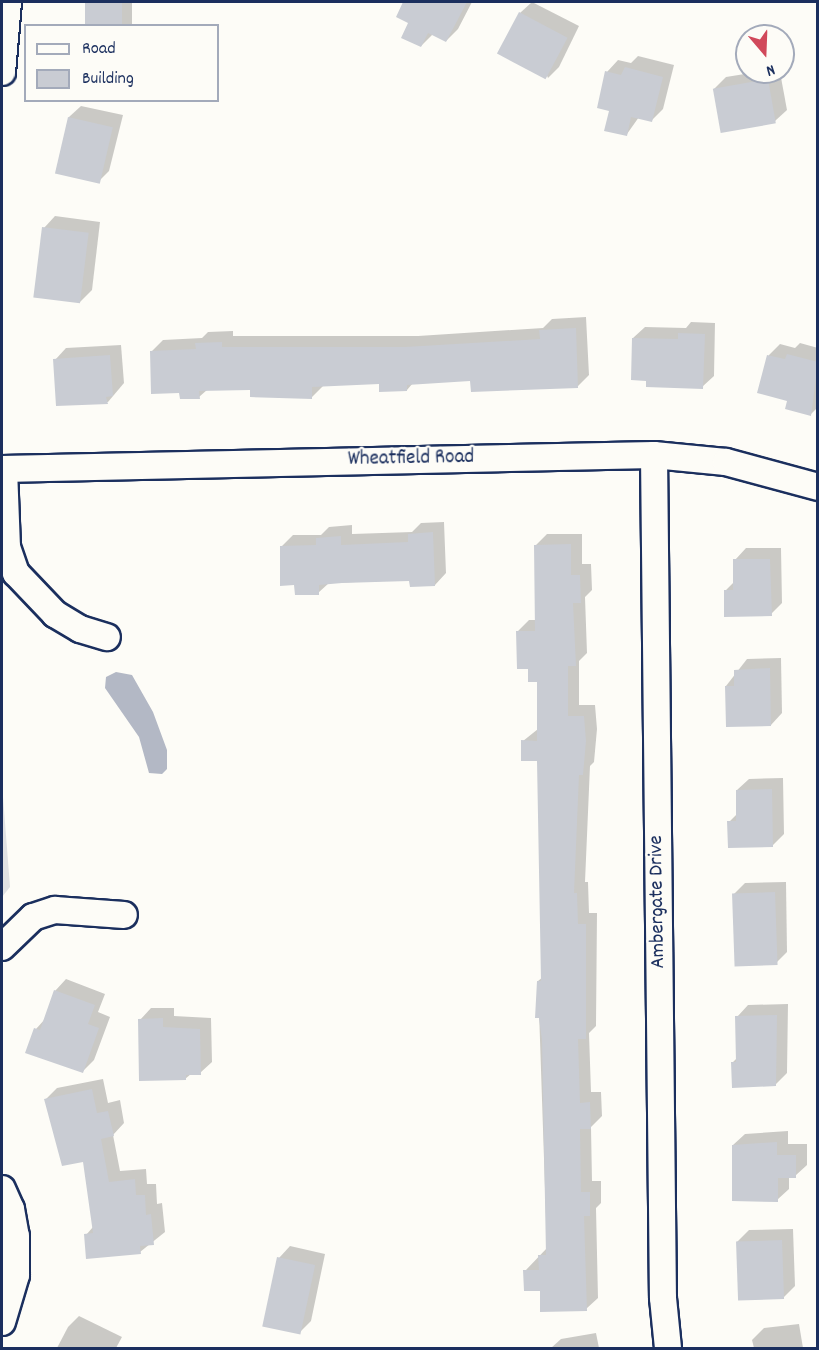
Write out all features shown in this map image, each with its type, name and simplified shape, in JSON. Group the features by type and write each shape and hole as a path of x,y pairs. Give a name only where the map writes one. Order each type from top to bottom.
{"street":[{"path":"2,72 8,2"},
{"name":"Wheatfield Road","path":"3,469 654,455 726,462 818,488"},
{"name":"Ambergate Drive","path":"654,455 662,1283 668,1348"},
{"path":"3,469 7,547 16,573 55,614 104,630"},
{"path":"2,947 33,917 55,910 124,915"},
{"path":"2,1189 11,1209 16,1246 16,1275 2,1322"}],"shaded area":[{"path":"116,672 132,675 153,712 167,750 167,769 162,774 149,773 139,737 105,688 106,677"},
{"path":"2,784 10,887 2,897"}],"building":[{"path":"403,2 467,2 446,42 428,33 421,47 401,38 408,23 396,17"},
{"path":"85,3 122,3 122,24 85,24"},
{"path":"519,12 568,38 545,79 497,53"},
{"path":"625,67 663,77 652,122 631,117 627,136 604,131 609,111 597,108 605,71 621,75"},
{"path":"740,84 769,84 776,123 721,133 713,89"},
{"path":"68,117 113,127 100,184 55,174"},
{"path":"42,227 89,233 80,303 33,297"},
{"path":"576,328 578,388 471,392 470,381 407,385 407,391 379,392 379,384 312,387 312,399 250,397 250,390 199,391 200,399 180,399 179,393 151,394 150,351 196,349 195,343 222,342 222,347 405,347 540,339 539,330"},
{"path":"678,333 705,334 703,389 646,387 646,381 631,380 632,338 678,339"},
{"path":"787,354 818,362 811,416 785,409 787,401 757,393 767,355 785,359"},
{"path":"110,355 113,396 106,397 108,404 56,406 53,359"},
{"path":"433,532 435,586 410,587 409,581 342,583 319,585 319,595 295,595 294,585 280,586 280,546 316,545 316,538 341,536 341,545 408,542 408,534"},
{"path":"571,544 571,575 580,575 581,603 573,603 576,666 568,666 568,716 584,716 586,741 583,775 579,775 574,893 577,893 578,924 586,924 586,1039 578,1039 580,1103 590,1102 591,1129 580,1129 581,1192 590,1192 590,1216 584,1216 587,1311 540,1312 540,1291 524,1291 523,1270 539,1270 538,1255 546,1255 542,1040 539,1018 535,1018 537,981 541,981 537,761 521,761 521,740 537,741 537,682 528,682 528,669 517,669 516,631 535,631 534,545"},
{"path":"733,559 770,559 772,616 724,617 724,590 733,590"},
{"path":"770,668 771,726 726,727 725,686 734,686 734,670"},
{"path":"772,789 773,847 728,848 727,821 736,821 736,790"},
{"path":"775,892 778,965 735,966 732,894"},
{"path":"54,990 95,1005 88,1024 99,1028 83,1073 25,1053 34,1028 40,1030"},
{"path":"777,1015 776,1086 732,1088 731,1062 736,1062 735,1016"},
{"path":"163,1018 163,1027 200,1029 201,1075 186,1075 186,1080 139,1081 138,1019"},
{"path":"92,1089 97,1113 108,1111 114,1136 101,1139 109,1182 135,1179 136,1195 145,1195 146,1215 151,1214 154,1245 140,1246 141,1254 86,1259 84,1234 93,1233 83,1162 62,1166 44,1099"},
{"path":"777,1142 777,1155 796,1155 796,1178 778,1178 778,1202 732,1201 732,1145"},
{"path":"782,1240 784,1299 738,1301 736,1242"},
{"path":"277,1257 315,1265 300,1335 262,1326"}]}
